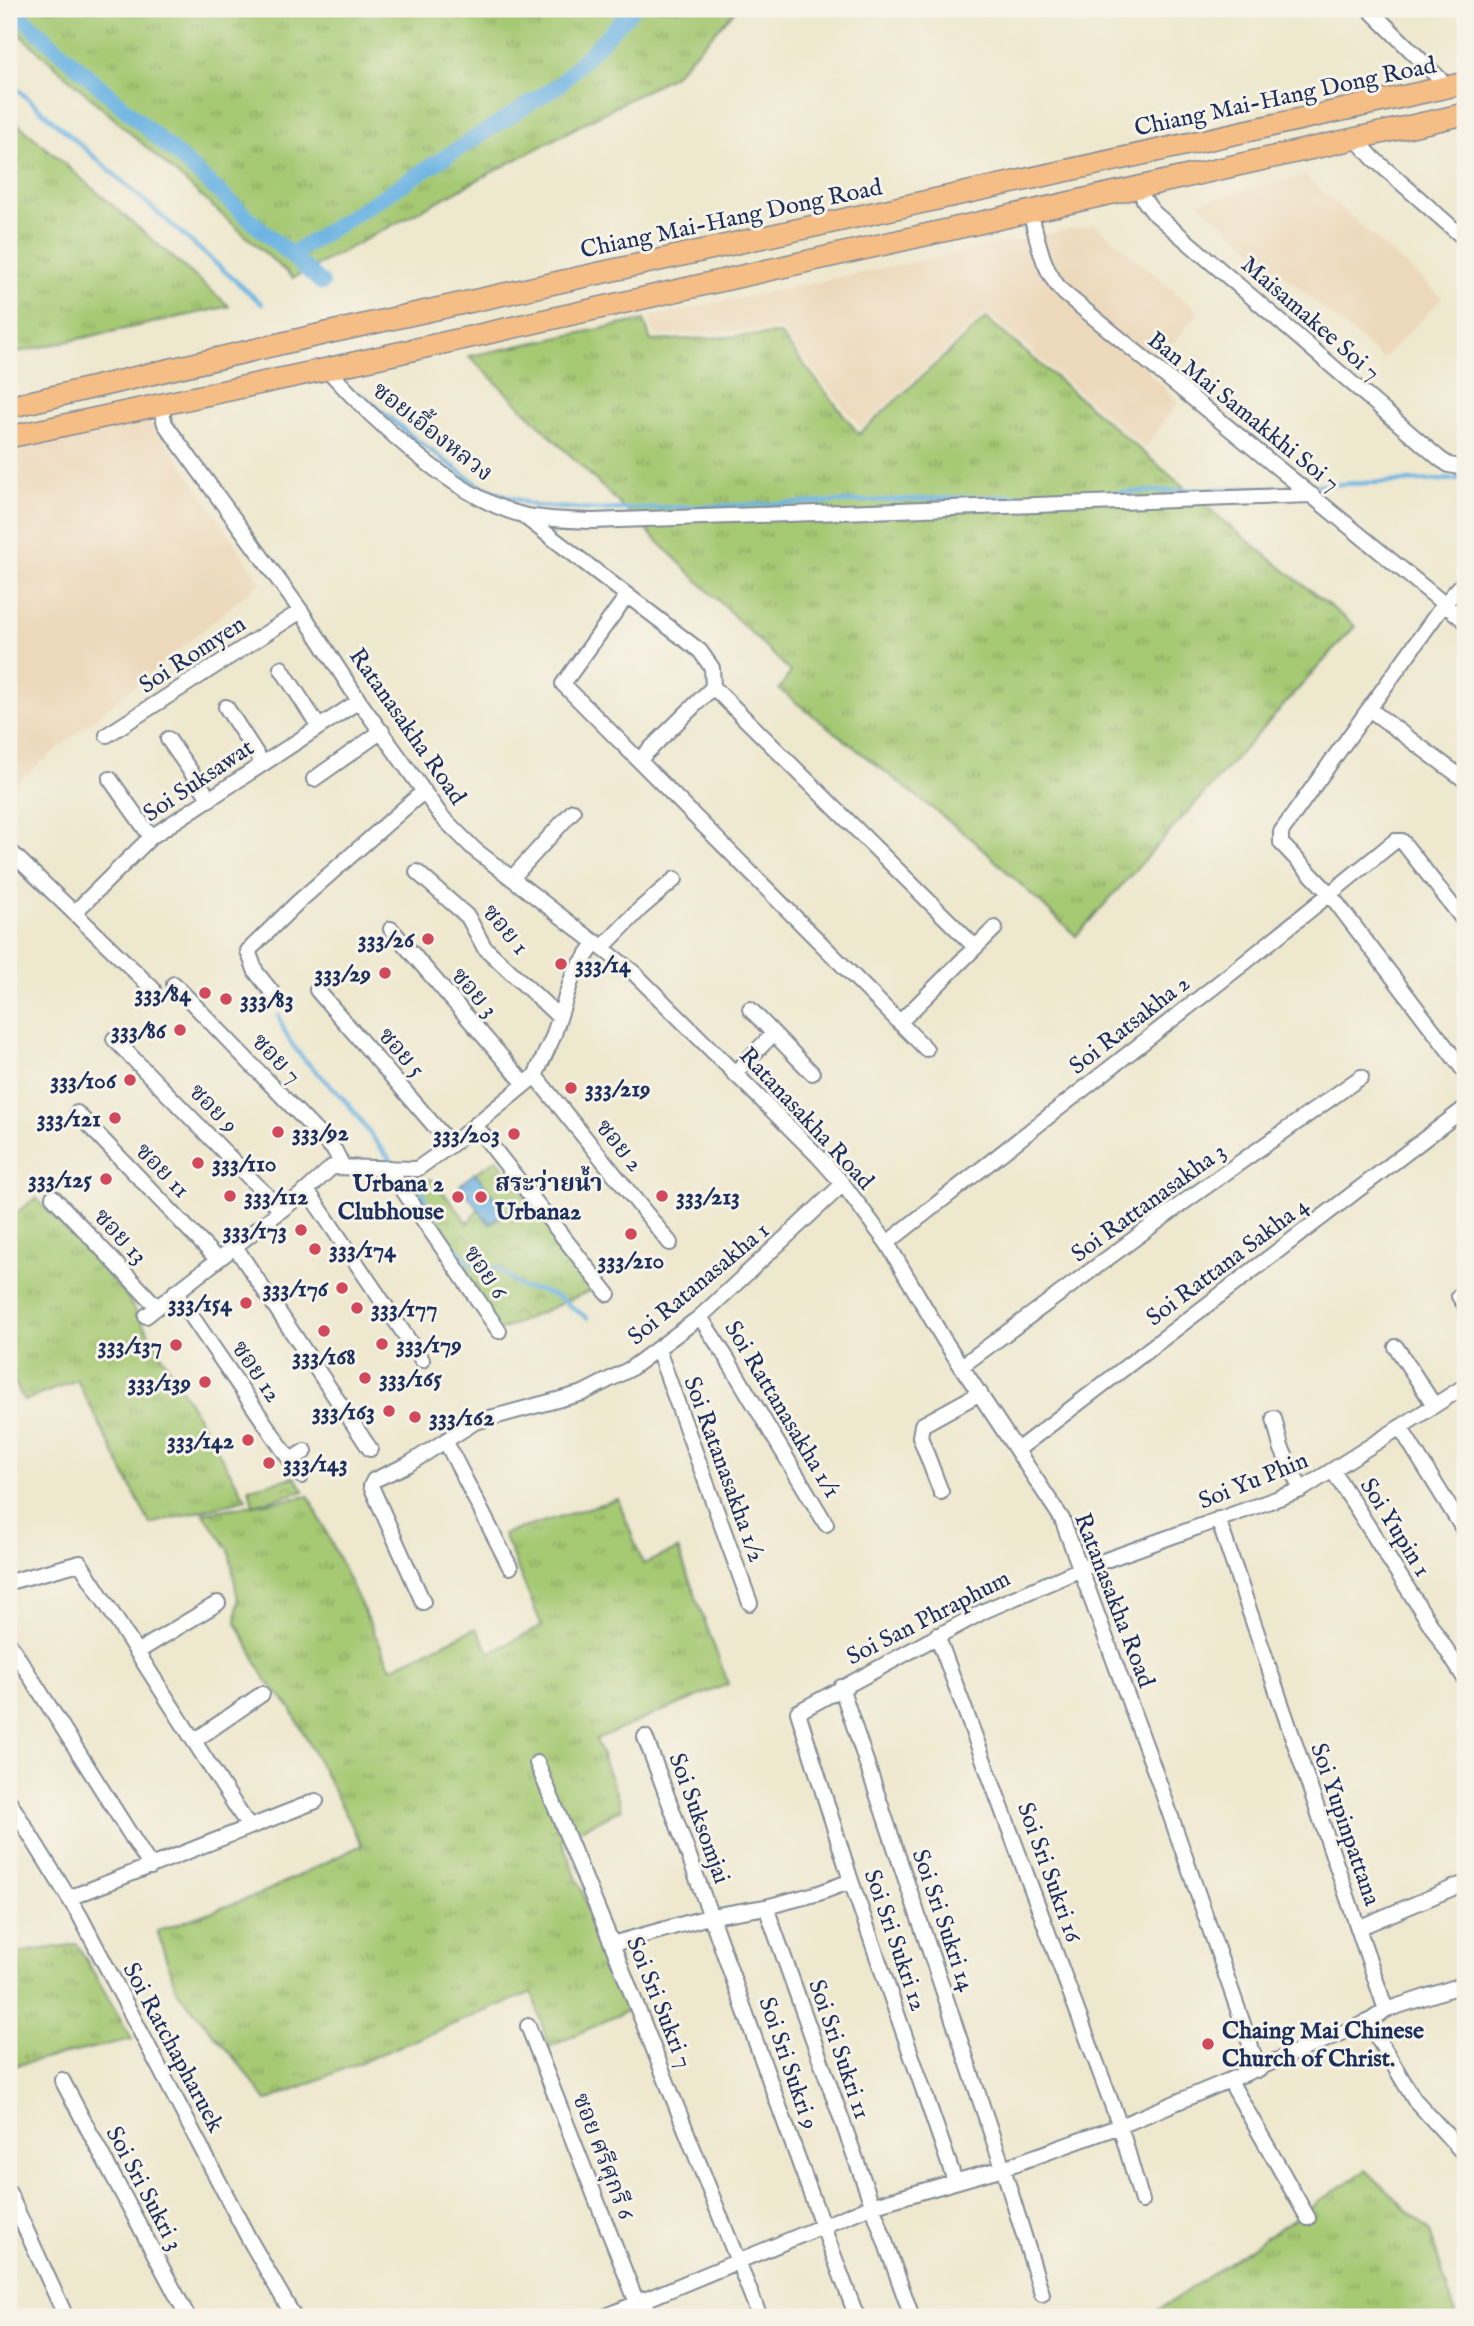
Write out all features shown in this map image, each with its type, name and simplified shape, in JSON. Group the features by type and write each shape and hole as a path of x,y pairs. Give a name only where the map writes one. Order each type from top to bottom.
{"main road":[{"name":"Chiang Mai-Hang Dong Road","path":"9,407 318,335 1456,85"},
{"path":"1359,106 1361,137"},
{"path":"9,437 327,369 1465,114"},
{"path":"318,335 327,369"}],"street":[{"path":"1370,9 1456,85"},
{"path":"1361,137 1373,159 1465,239"},
{"name":"Maisamakee Soi 7","path":"1140,187 1144,200 1153,212 1440,459 1449,465 1465,468"},
{"name":"Ban Mai Samakkhi Soi 7","path":"1030,211 1045,265 1064,293 1465,621"},
{"name":"ซอยเอื้องหลวง","path":"327,369 368,413 463,489 492,504 521,514"},
{"name":"Ratanasakha Road","path":"160,405 164,424 301,611 359,701 442,817 474,849 633,972 810,1147 843,1184 887,1242 944,1340 1062,1519 1161,1788 1259,2070"},
{"path":"521,514 592,521 1312,495"},
{"path":"521,514 709,660 714,676 713,688 639,760"},
{"path":"1465,581 1444,604 1281,832 1281,843 1329,893 1465,1072"},
{"path":"626,597 563,684 926,1049"},
{"name":"Soi Romyen","path":"107,735 301,611"},
{"path":"281,668 319,727"},
{"path":"713,688 975,947"},
{"name":"Soi Suksawat","path":"75,912 152,837 359,701"},
{"path":"226,706 263,764"},
{"path":"1368,709 1465,780"},
{"path":"314,779 382,731"},
{"path":"168,739 209,799"},
{"path":"110,779 152,837"},
{"path":"275,996 256,972 248,951 297,903 424,791"},
{"path":"512,878 573,811"},
{"name":"Soi Ratsakha 2","path":"887,1242 1399,840 1465,922"},
{"path":"9,850 153,989"},
{"name":"ซอย 1","path":"417,872 468,917 484,947 559,1017"},
{"path":"175,1292 307,1190 332,1167 417,1169 451,1145 530,1080 554,1037 573,975 599,945 676,879"},
{"path":"900,1022 995,928"},
{"name":"ซอย 3","path":"391,929 530,1080"},
{"name":"ซอย 7","path":"174,984 335,1151 343,1167"},
{"name":"ซอย 5","path":"317,990 451,1145"},
{"path":"750,1009 812,1073"},
{"path":"734,1074 773,1034"},
{"name":"ซอย 9","path":"114,1039 280,1209"},
{"name":"Soi Rattanasakha 3","path":"963,1366 1184,1202 1362,1077"},
{"name":"ซอย 2","path":"530,1080 670,1243"},
{"name":"Soi Rattana Sakha 4","path":"1017,1450 1465,1108"},
{"name":"ซอย 11","path":"77,1113 217,1259"},
{"path":"475,1125 608,1294"},
{"name":"ซอย 6","path":"396,1169 499,1331"},
{"name":"Soi Ratanasakha 1","path":"423,1602 371,1482 407,1465 475,1422 583,1393 608,1382 658,1350 700,1317 843,1184"},
{"path":"307,1190 422,1360"},
{"name":"ซอย 13","path":"53,1197 152,1311 175,1292"},
{"path":"234,1245 346,1418 370,1449"},
{"name":"ซอย 12","path":"175,1292 301,1476"},
{"name":"Soi Rattanasakha 1/1","path":"700,1317 827,1524"},
{"path":"1396,1347 1434,1405"},
{"name":"Soi Ratanasakha 1/2","path":"658,1350 750,1603"},
{"name":"Soi Yu Phin","path":"1081,1569 1301,1490 1465,1386"},
{"path":"942,1492 920,1437 922,1425 980,1393"},
{"path":"1274,1418 1281,1447 1301,1490"},
{"path":"1400,1427 1465,1532"},
{"path":"446,1442 510,1567"},
{"path":"291,1461 305,1451"},
{"name":"Soi Yupin 1","path":"1333,1471 1465,1679"},
{"name":"Soi Yupinpattana","path":"1218,1519 1386,2010"},
{"path":"9,1583 80,1563 249,1827"},
{"name":"Soi San Phraphum","path":"798,1712 984,1611 1081,1569"},
{"path":"138,1653 218,1603"},
{"name":"Soi Sri Sukri 16","path":"937,1635 1120,2126 1142,2202"},
{"path":"9,1643 151,1867"},
{"name":"Soi Sri Sukri 14","path":"841,1687 1003,2168 1041,2294"},
{"path":"194,1741 262,1694"},
{"name":"Soi Sri Sukri 12","path":"798,1712 851,1881 955,2181"},
{"name":"Soi Suksomjai","path":"645,1737 712,1916"},
{"name":"Soi Sri Sukri 7","path":"537,1763 760,2317"},
{"name":"Soi Ratchapharuek","path":"9,1801 69,1898 249,2239 294,2317"},
{"path":"69,1898 316,1801"},
{"path":"612,1944 712,1916 766,1907 820,1893 851,1881"},
{"path":"1358,1928 1460,1885"},
{"name":"Soi Sri Sukri 11","path":"766,1907 912,2317"},
{"name":"Soi Sri Sukri 9","path":"712,1916 857,2317"},
{"path":"604,2317 871,2206 1003,2168 1120,2126 1259,2070 1368,2022 1386,2010 1465,1984"},
{"path":"1368,2022 1414,2099 1465,2155"},
{"name":"ซอย ศรีศุกรี 6","path":"528,2026 640,2301 652,2317"},
{"name":"Soi Sri Sukri 3","path":"62,2080 188,2317"},
{"path":"1230,2081 1307,2218"},
{"path":"9,2193 66,2317"}],"shaded area":[{"path":"1305,176 1442,298 1383,359 1198,202"},
{"path":"1095,224 1199,312 1148,372 1178,402 1145,448 986,312 861,428 780,329 656,336 649,317"},
{"path":"151,419 261,582 9,789 9,452"}],"green space":[{"path":"9,9 737,9 673,76 293,278 9,25"},
{"path":"9,116 229,306 230,306 9,354"},
{"path":"986,318 1228,525 1355,626 1076,936 973,840 779,689 791,672 469,356 644,320 651,341 780,334 859,434"},
{"path":"497,1159 594,1289 499,1331 393,1176 433,1180 468,1223 478,1209 490,1224 505,1212 475,1173"},
{"path":"36,1198 126,1295 246,1499 150,1524 77,1380 24,1401 9,1370 9,1218"},
{"path":"295,1477 304,1491 253,1505 249,1488"},
{"path":"309,1496 391,1668 476,1628 490,1653 542,1626 503,1534 618,1499 643,1564 678,1549 728,1684 596,1739 622,1809 561,1839 629,2010 549,2047 532,1992 266,2101 240,2065 177,1991 157,1931 260,1894 362,1845 290,1707 266,1680 236,1622 238,1600 229,1550 203,1513"},
{"path":"77,1944 132,2039 9,2067 9,1954"},
{"path":"1366,2170 1430,2232 1456,2317 1148,2317"}],"water":[{"name":"สระว่ายน้ำ Urbana2","path":"475,1173 506,1212 490,1224 460,1185"}],"waterway":[{"path":"12,9 322,283"},
{"path":"292,254 559,85 633,9"},
{"path":"9,82 262,304"},
{"path":"362,395 415,439 480,486 535,506 597,510 1278,487"},
{"path":"1318,485 1465,479"},
{"path":"279,1015 283,1029 298,1052 348,1104 395,1164"},
{"path":"404,1173 423,1192 427,1207 451,1243 469,1263 484,1273 497,1267 522,1288 539,1290 558,1297 587,1318"}],"place":[{"name":"333/26","path":"428,939"},
{"name":"333/14","path":"561,964"},
{"name":"333/29","path":"385,973"},
{"name":"333/84","path":"205,993"},
{"name":"333/83","path":"226,999"},
{"name":"333/86","path":"180,1030"},
{"name":"333/106","path":"130,1080"},
{"name":"333/219","path":"571,1088"},
{"name":"333/121","path":"115,1118"},
{"name":"333/92","path":"278,1132"},
{"name":"333/203","path":"514,1134"},
{"name":"333/110","path":"198,1163"},
{"name":"333/125","path":"106,1179"},
{"name":"333/112","path":"230,1196"},
{"name":"333/213","path":"662,1196"},
{"name":"Urbana 2 Clubhouse","path":"458,1197"},
{"name":"สระว่ายน้ำ Urbana2","path":"481,1197"},
{"name":"333/173","path":"301,1230"},
{"name":"333/210","path":"631,1234"},
{"name":"333/174","path":"315,1249"},
{"name":"333/176","path":"342,1288"},
{"name":"333/154","path":"246,1303"},
{"name":"333/177","path":"357,1308"},
{"name":"333/168","path":"324,1331"},
{"name":"333/179","path":"382,1344"},
{"name":"333/137","path":"176,1345"},
{"name":"333/165","path":"365,1378"},
{"name":"333/139","path":"205,1382"},
{"name":"333/163","path":"389,1411"},
{"name":"333/162","path":"415,1417"},
{"name":"333/142","path":"248,1440"},
{"name":"333/143","path":"269,1463"},
{"name":"Chaing Mai Chinese Church of Christ.","path":"1208,2044"}]}
